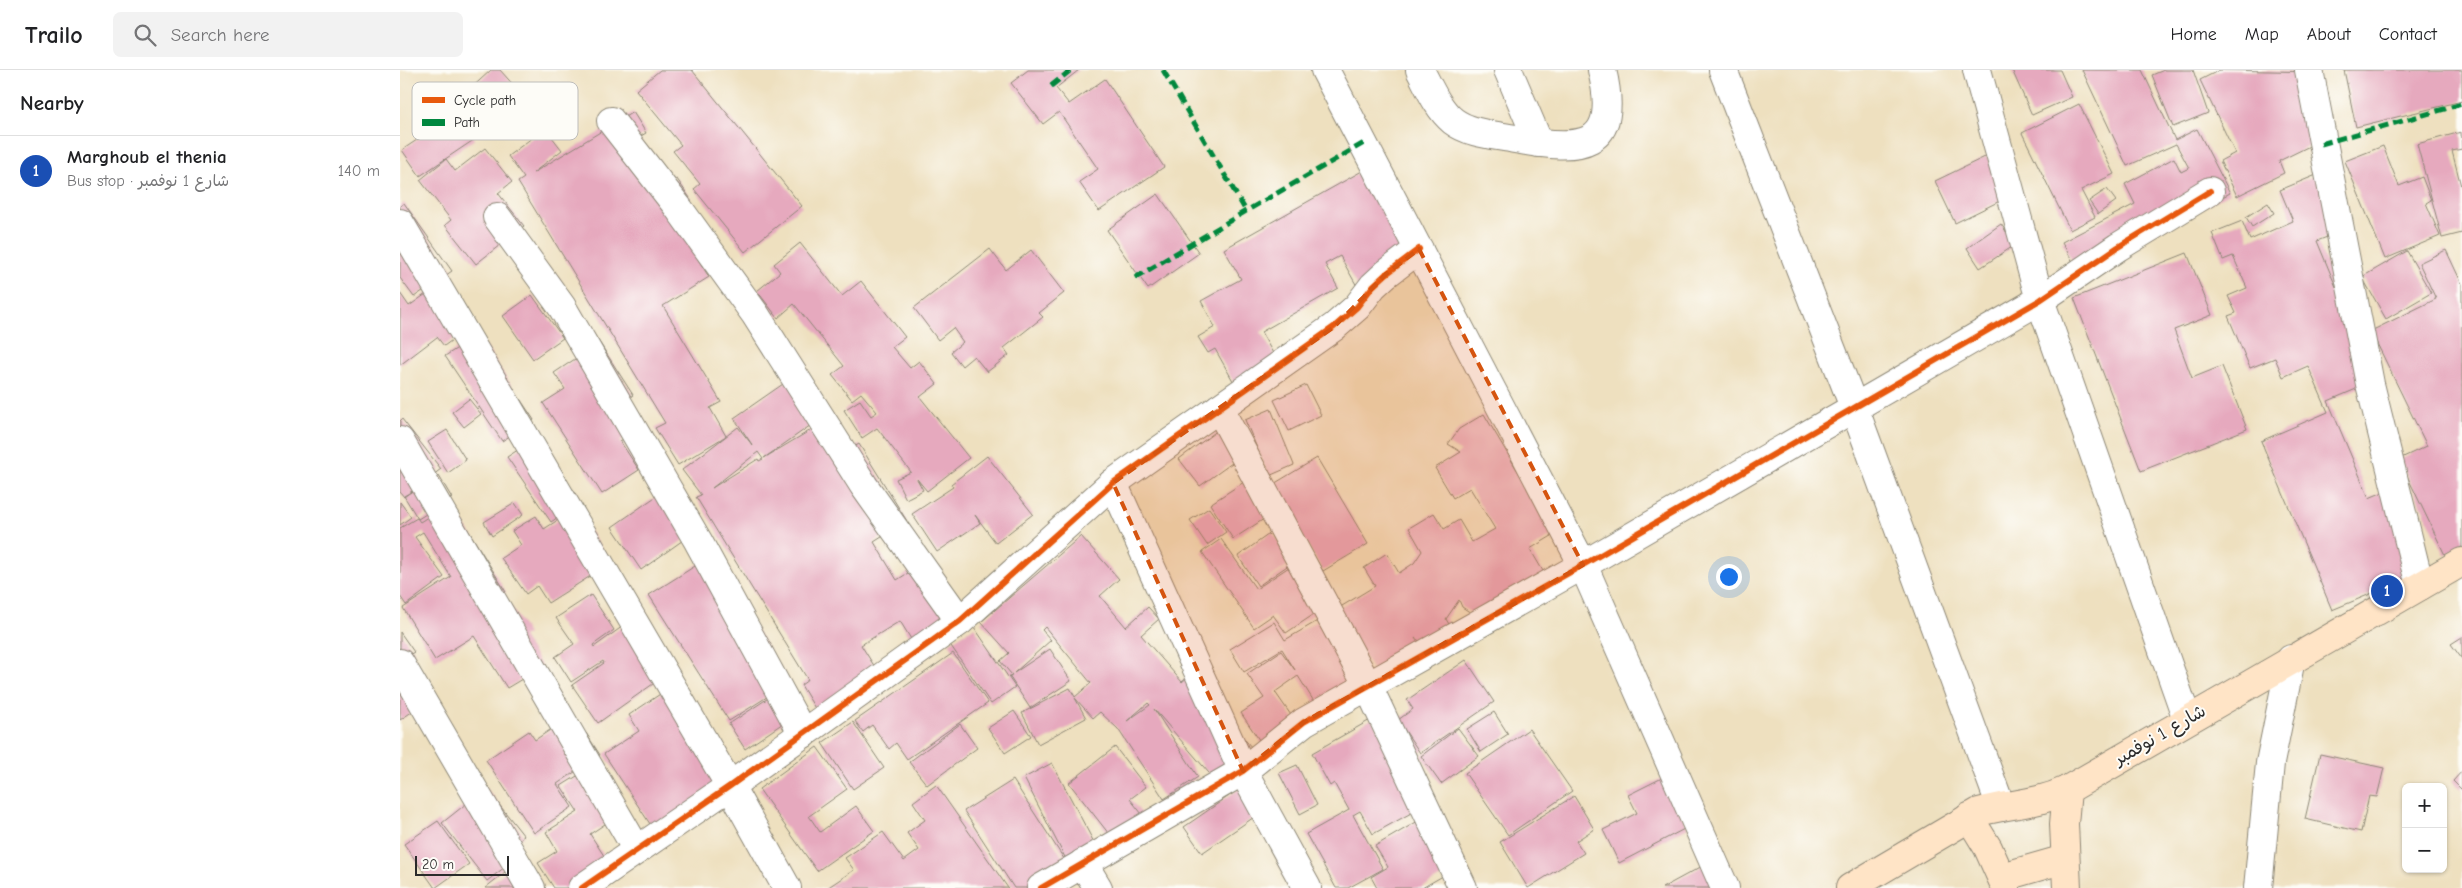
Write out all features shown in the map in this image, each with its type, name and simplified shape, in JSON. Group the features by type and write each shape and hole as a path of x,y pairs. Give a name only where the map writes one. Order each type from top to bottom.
{"main road":[{"name":"شارع 1 نوفمبر","path":"1850,888 1969,817 2001,806 2032,803 2066,790 2462,562"},
{"path":"2066,790 2065,859 2067,888"},
{"path":"1969,817 1988,848 2004,883 2065,859"}],"street":[{"path":"1325,70 1583,565 1725,888"},
{"path":"1420,70 1445,113 1454,122 1476,131 1539,143 1583,144 1601,132 1607,114 1608,94 1602,70"},
{"path":"1508,70 1539,143"},
{"path":"1723,70 1854,407 2001,806"},
{"path":"1977,70 2040,300 2187,719"},
{"path":"2309,70 2370,384 2420,586"},
{"path":"611,121 678,206 755,314 864,486 960,621"},
{"path":"1041,888 1243,771 1304,722 1583,565 2040,300 2118,247 2210,191"},
{"path":"497,217 562,307 698,541 803,734"},
{"path":"400,223 730,786 787,888"},
{"path":"582,888 730,786 960,621 1113,483 1346,317 1357,307 1372,286 1401,261 1419,249"},
{"path":"1219,408 1368,686 1463,888"},
{"path":"400,442 637,850"},
{"path":"1113,483 1243,771 1307,888"},
{"path":"2258,888 2270,763 2291,659"},
{"path":"400,663 531,888"},
{"path":"1083,863 1098,888"}],"highlighted area":[{"path":"1419,249 1583,565 1304,722 1243,771 1113,483 1334,327 1386,274"}],"building":[{"path":"491,70 500,70 511,82 478,82"},
{"path":"660,70 692,70 802,206 745,252 694,189 700,184 673,151 681,145 636,90"},
{"path":"1028,70 1079,70 1056,88 1069,104 1105,79 1164,167 1099,211 1079,182 1098,169 1059,112 1043,124 1011,83"},
{"path":"2012,70 2060,70 2072,97 2032,115"},
{"path":"2082,70 2142,70 2175,140 2197,129 2230,193 2079,273 2062,242 2135,204 2125,184 2174,158 2181,172 2189,168 2176,144 2127,166"},
{"path":"2164,70 2193,70 2208,113 2173,127 2152,75"},
{"path":"2220,70 2319,72 2297,83 2324,139 2279,161 2284,173 2237,196 2220,161 2235,153 2200,80"},
{"path":"2344,70 2462,70 2462,101 2356,127"},
{"path":"2079,104 2114,174 2081,190 2095,217 2070,230 2022,133"},
{"path":"633,112 646,133 631,142 659,190 677,179 690,198 684,202 711,247 696,256 709,277 663,306 721,402 710,408 726,436 678,465 655,428 665,423 518,182 524,178 508,156 529,140 554,140 562,150 533,173"},
{"path":"2461,132 2462,149 2452,151 2462,190 2462,233 2442,238 2417,144"},
{"path":"417,140 474,140 420,176 402,150"},
{"path":"2383,146 2399,186 2422,177 2431,200 2426,203 2440,236 2385,259 2345,161"},
{"path":"485,148 512,182 498,193 524,226 476,264 445,225 451,220 420,180 446,159 455,171"},
{"path":"1987,156 2008,197 1955,223 1935,181"},
{"path":"1362,171 1411,258 1358,288 1340,256 1325,264 1338,288 1261,332 1287,378 1245,402 1215,349 1208,353 1198,337 1215,327 1201,301 1241,279 1224,249"},
{"path":"2326,171 2350,228 2317,241 2375,381 2328,401 2369,498 2388,490 2423,572 2332,610 2261,441 2328,412 2308,366 2283,377 2275,358 2250,368 2228,316 2236,313 2228,296 2247,288 2233,256 2223,260 2212,233 2242,221 2250,240 2293,221 2280,190"},
{"path":"2107,189 2116,201 2098,214 2089,201"},
{"path":"1158,194 1199,253 1148,289 1107,230"},
{"path":"404,203 452,271 414,297 400,278 400,206"},
{"path":"2268,203 2274,213 2252,227 2246,217"},
{"path":"2001,224 2015,245 1980,268 1967,248"},
{"path":"800,243 842,296 861,281 905,337 892,347 910,368 919,361 937,384 920,397 969,458 927,491 917,479 923,490 906,499 896,479 911,472 877,428 862,438 844,410 860,400 871,416 877,412 861,393 852,400 832,375 844,366 794,304 778,318 757,291 780,272 774,264"},
{"path":"990,249 1006,270 1031,250 1064,293 1039,313 1043,317 1004,348 1009,355 987,372 974,356 962,366 951,352 963,342 953,328 938,340 914,308"},
{"path":"2446,250 2462,284 2462,547 2445,555 2399,459 2427,446 2371,331 2436,299 2419,263"},
{"path":"2407,251 2431,293 2386,319 2362,277"},
{"path":"2187,253 2212,315 2174,330 2192,378 2222,366 2247,429 2141,471 2074,298"},
{"path":"557,276 633,395 620,403 638,430 620,441 639,470 602,494 543,403 565,389 554,373 581,355 538,287"},
{"path":"443,282 474,324 444,346 437,337 400,365 400,293 409,306"},
{"path":"532,295 563,338 533,359 503,316"},
{"path":"478,335 534,420 502,441 445,356"},
{"path":"796,375 824,416 764,458 826,421 834,459 859,444 907,521 874,542 897,580 925,562 959,617 914,644 900,621 861,645 878,672 816,710 801,685 808,680 696,497 701,495 682,470 738,427 753,446 734,418","holes":["758,452 763,459 759,461 758,459 712,488"]},
{"path":"1306,385 1321,415 1289,431 1274,400"},
{"path":"469,399 481,414 464,427 452,412"},
{"path":"1271,409 1294,465 1269,476 1245,420"},
{"path":"1484,414 1555,534 1530,549 1550,583 1485,622 1462,607 1459,600 1446,619 1459,642 1439,654 1415,638 1427,657 1381,684 1337,609 1375,586 1364,568 1387,553 1399,573 1414,563 1422,551 1409,528 1434,513 1444,529 1459,520 1472,542 1495,529 1470,488 1453,498 1435,468 1461,452 1448,444 1459,429"},
{"path":"402,419 441,469 404,497 400,492 400,421"},
{"path":"447,430 466,460 448,473 428,442"},
{"path":"1218,430 1239,458 1200,486 1179,459"},
{"path":"533,440 577,504 551,522 507,457"},
{"path":"987,456 1033,514 996,543 975,515 980,523 937,552 912,514 953,487 951,484"},
{"path":"1317,458 1368,544 1323,571 1272,485"},
{"path":"439,476 452,498 418,519 404,496"},
{"path":"1244,482 1267,517 1233,539 1210,504"},
{"path":"671,486 700,528 641,570 612,527"},
{"path":"400,502 411,517 400,525"},
{"path":"451,502 506,592 503,594 528,634 523,637 542,667 507,688 474,636 435,660 403,608 451,577 423,532 415,537 444,577 406,605 400,596 400,528 417,518 420,522"},
{"path":"515,503 523,515 492,536 484,522"},
{"path":"1209,508 1226,532 1207,545 1190,520"},
{"path":"575,509 611,563 548,603 537,586 526,594 501,558 521,545 512,531 536,516 544,529"},
{"path":"1272,532 1293,562 1258,586 1238,556"},
{"path":"1081,536 1119,579 1100,596 1126,627 1148,607 1159,619 1141,635 1182,682 1190,675 1252,748 1215,780 1154,709 1198,777 1164,799 1118,729 1100,712 1093,718 1075,698 1086,718 1038,744 1022,713 1070,688 1075,697 1091,683 1045,627 1042,630 1051,640 1014,673 1050,649 1071,681 1030,708 1009,676 1012,675 1000,661 1009,653 981,622","holes":["1148,703 1150,705 1127,721"]},
{"path":"1221,539 1256,589 1289,567 1319,611 1286,633 1273,615 1254,628 1202,552"},
{"path":"711,556 789,683 729,721 649,595"},
{"path":"591,595 614,630 593,645 594,647 637,616 674,669 598,723 572,685 604,663 603,661 571,682 555,657 574,644 556,618"},
{"path":"1319,620 1365,695 1325,719 1298,676 1275,692 1302,731 1268,753 1241,713 1264,698 1247,674 1281,651 1295,670 1282,649 1244,672 1230,649 1274,622 1285,640"},
{"path":"974,627 1015,687 991,704 949,643"},
{"path":"400,632 414,652 400,661"},
{"path":"2462,637 2462,659 2451,644"},
{"path":"953,653 988,703 907,759 896,743 889,749 872,725 863,732 855,721"},
{"path":"1466,660 1494,702 1420,753 1398,720 1413,709 1407,700"},
{"path":"400,679 419,707 400,720"},
{"path":"675,684 736,777 654,830 604,754 639,731 629,715"},
{"path":"779,691 795,715 745,749 729,724"},
{"path":"1014,711 1031,736 1005,753 988,728"},
{"path":"1494,712 1508,734 1481,752 1467,729"},
{"path":"1372,719 1422,807 1373,834 1360,811 1353,815 1383,869 1348,888 1336,888 1306,834 1349,810 1334,783 1330,786 1312,753"},
{"path":"562,722 574,741 586,733 600,755 557,784 572,807 534,833 486,760 529,731 535,740"},
{"path":"853,722 884,768 853,789 822,743"},
{"path":"960,724 977,748 927,785 909,762"},
{"path":"1458,728 1479,756 1441,784 1421,756"},
{"path":"1529,729 1572,791 1508,835 1465,773"},
{"path":"817,747 847,789 809,816 820,832 856,806 874,831 817,871 759,789"},
{"path":"1115,747 1146,787 1130,799 1150,824 1120,848 1069,783"},
{"path":"2320,754 2384,768 2377,797 2369,796 2361,832 2305,819"},
{"path":"598,763 608,822 590,834 608,862 566,888 554,888 538,863 557,851 546,832 578,812 561,786"},
{"path":"1052,763 1098,850 1069,865 1024,778"},
{"path":"1297,765 1317,805 1300,814 1279,773"},
{"path":"2462,771 2462,790 2453,781"},
{"path":"1255,778 1273,804 1202,853 1184,827"},
{"path":"1662,778 1688,827 1619,863 1603,830 1637,813 1628,795"},
{"path":"1013,780 1068,865 1032,888 1014,888 964,811"},
{"path":"936,785 1008,888 827,888 854,870 845,858 883,832 904,861 919,850 907,833 925,820 913,802"},
{"path":"486,788 524,836 498,857 505,867 487,881 442,823"},
{"path":"1574,796 1594,829 1576,841 1584,853 1528,888 1500,842"},
{"path":"1425,817 1455,869 1422,888 1377,888 1371,877 1388,867 1375,846"},
{"path":"438,821 469,864 435,888 404,844"},
{"path":"1708,863 1722,888 1662,888"},
{"path":"515,864 534,888 485,888"}],"marked path":[{"path":"1051,86 1071,70"},
{"path":"1163,70 1246,211"},
{"path":"2321,144 2462,104"},
{"path":"1135,278 1364,143"}],"cycle path":[{"path":"1041,888 1243,771 1304,722 1583,565 2040,300 2118,247 2210,191"},
{"path":"582,888 730,786 960,621 1113,483 1334,327 1357,307 1373,286 1386,274 1419,249"}],"place":[{"name":"Marghoub el thenia","path":"2387,591"}]}
